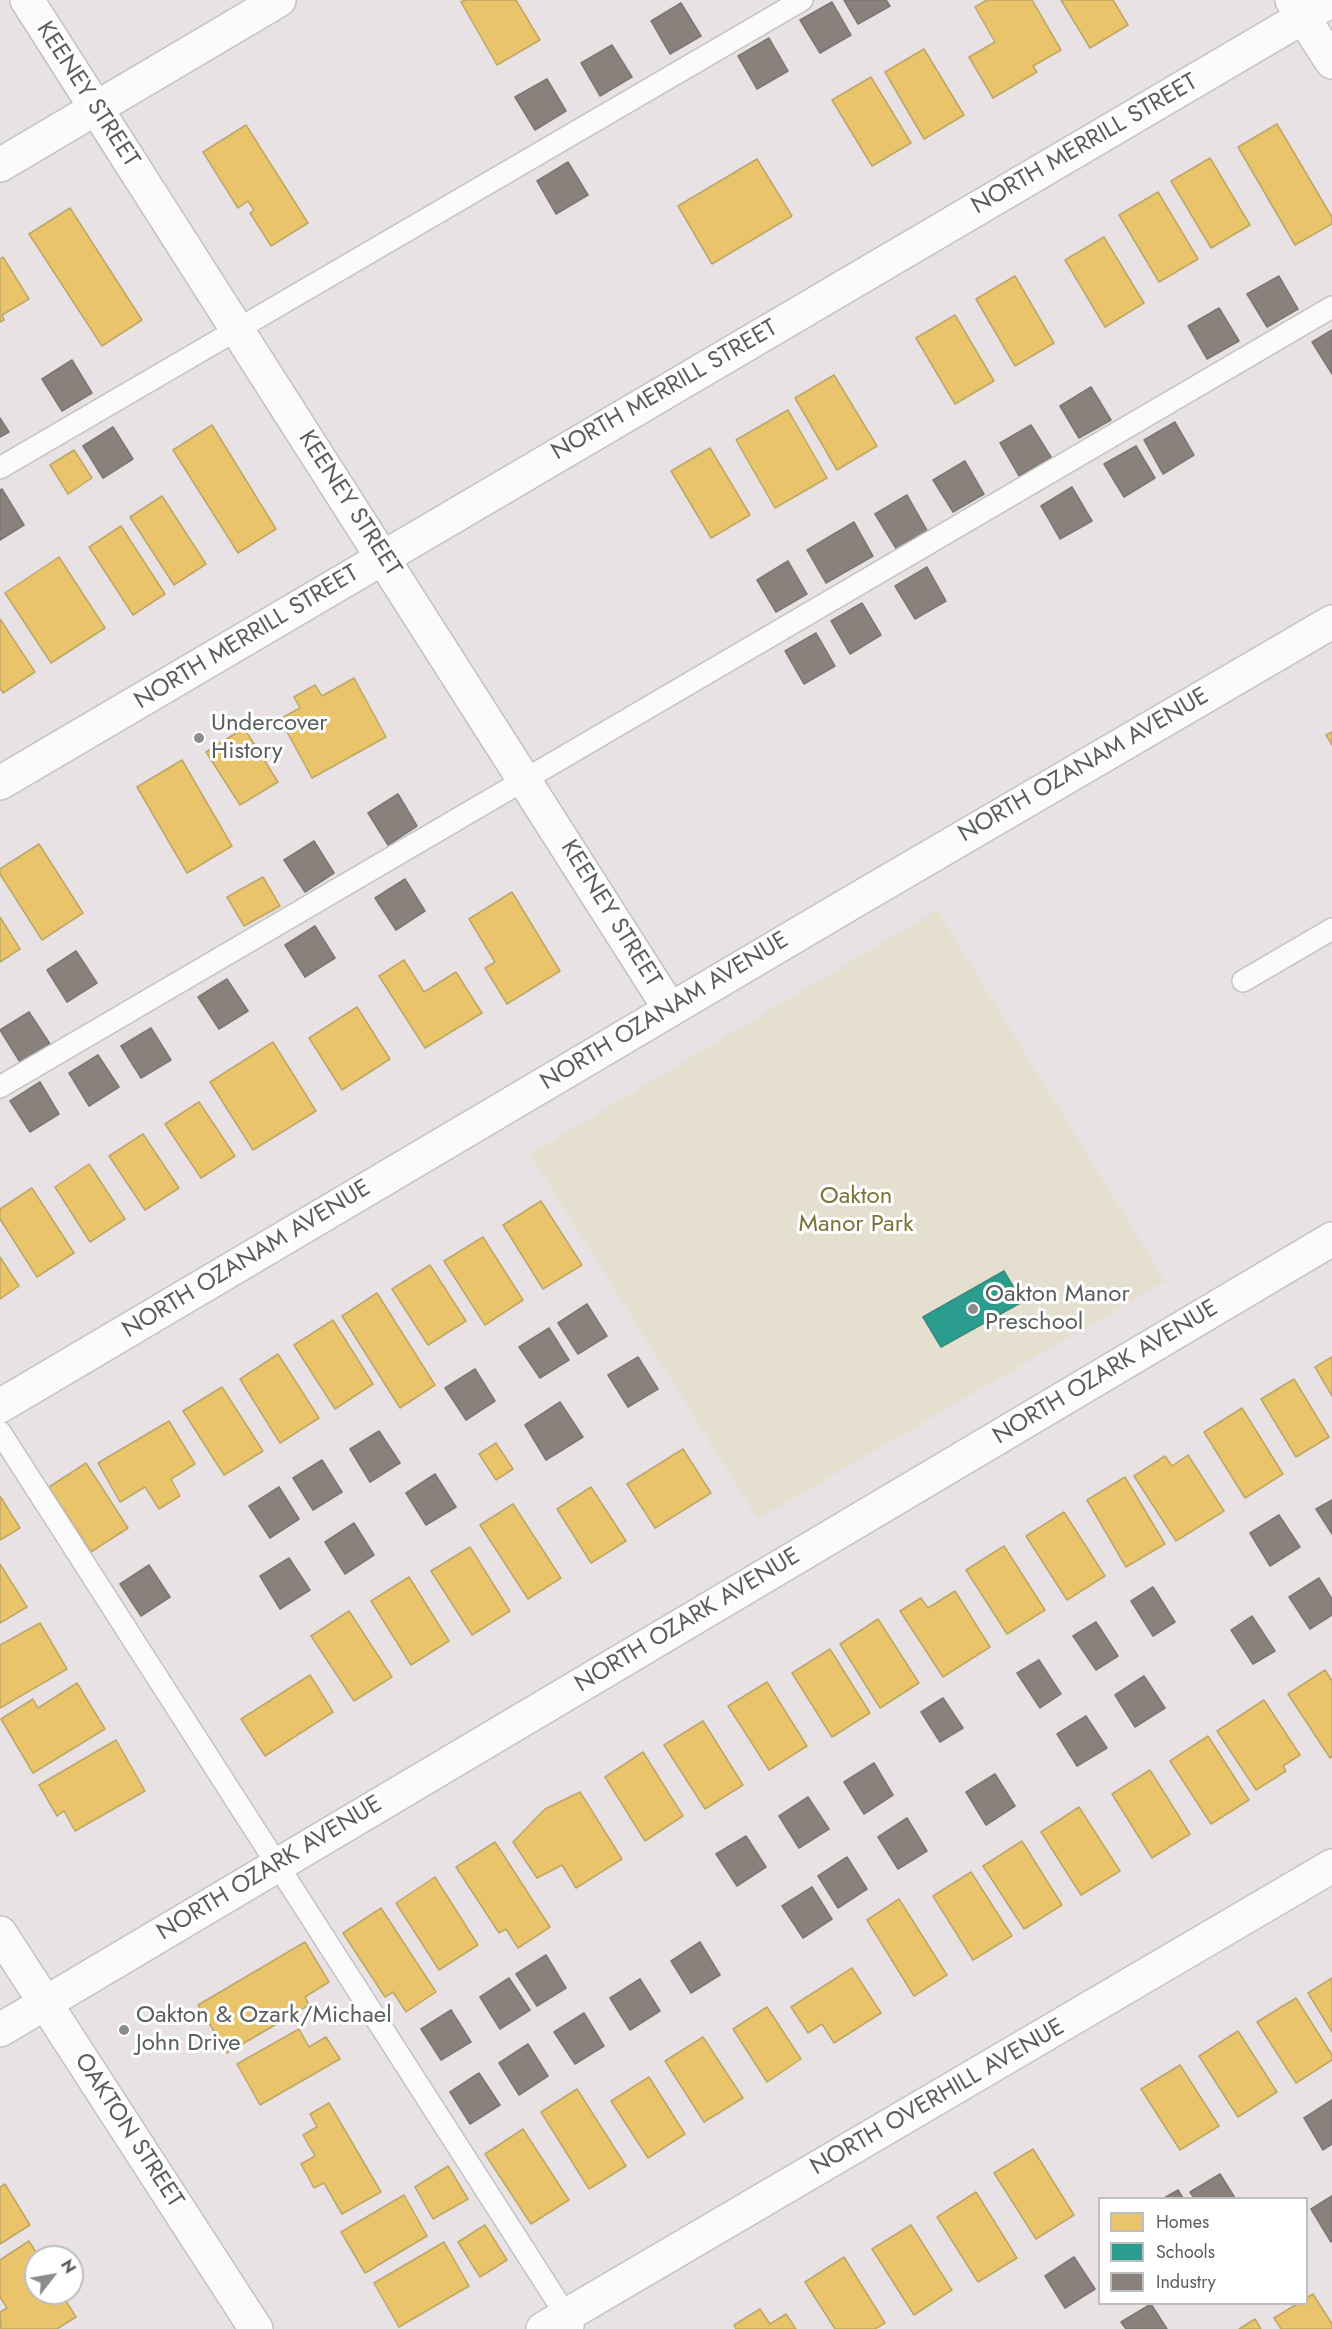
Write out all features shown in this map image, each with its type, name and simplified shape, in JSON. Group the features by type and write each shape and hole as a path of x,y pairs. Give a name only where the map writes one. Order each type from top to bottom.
{"street":[{"name":"KEENEY STREET","path":"27,0 670,1009"},
{"path":"0,165 279,0"},
{"name":"NORTH MERRILL STREET","path":"0,783 383,557 1298,8 1332,0"},
{"path":"1298,8 1332,62"},
{"name":"NORTH OZANAM AVENUE","path":"0,1406 670,1009 1332,622"},
{"name":"NORTH OZARK AVENUE","path":"0,2030 1332,1239"},
{"name":"NORTH OVERHILL AVENUE","path":"561,2325 1332,1866"},
{"name":"OAKTON STREET","path":"0,1933 256,2329"}],"lane":[{"path":"0,468 802,0"},
{"path":"0,1087 1332,307"},
{"path":"1243,981 1332,929"},
{"path":"0,1432 277,1864 561,2325"}],"green space":[{"name":"Oakton Manor Park","path":"937,910 1165,1281 758,1519 530,1154"}],"building: Homes":[{"path":"465,0 516,0 540,40 497,65 461,2"},
{"path":"987,0 1032,0 1061,50 1033,66 1037,72 993,98 969,57 995,42 975,7"},
{"path":"1061,0 1113,0 1128,25 1090,48"},
{"path":"924,49 964,115 924,139 885,72"},
{"path":"871,77 911,143 872,166 832,100"},
{"path":"1277,124 1332,217 1332,224 1295,245 1238,147"},
{"path":"246,125 308,223 271,246 250,213 254,210 248,201 238,208 203,152"},
{"path":"1210,158 1250,225 1211,248 1171,181"},
{"path":"757,159 792,216 712,264 678,206"},
{"path":"1158,192 1198,259 1159,282 1119,215"},
{"path":"70,208 142,320 102,346 29,234"},
{"path":"1104,237 1144,303 1105,327 1065,260"},
{"path":"3,257 29,299 2,315 4,320 0,322 0,259"},
{"path":"1015,276 1054,343 1015,366 976,299"},
{"path":"955,315 994,381 955,404 916,338"},
{"path":"834,375 877,446 837,470 795,398"},
{"path":"788,410 827,478 775,508 736,440"},
{"path":"212,425 276,529 238,553 173,450"},
{"path":"710,448 750,515 711,538 671,471"},
{"path":"74,450 92,478 68,494 50,465"},
{"path":"162,496 206,564 174,585 130,517"},
{"path":"121,526 165,594 133,615 89,547"},
{"path":"59,557 105,628 51,663 5,593"},
{"path":"0,619 35,672 3,693 0,688"},
{"path":"354,678 386,737 312,778 280,719 300,708 294,697 315,685 322,696"},
{"path":"244,728 278,782 240,805 206,752"},
{"path":"1332,732 1332,745 1326,735"},
{"path":"182,760 232,846 187,873 137,787"},
{"path":"39,844 83,913 42,940 0,874 0,869"},
{"path":"263,877 280,906 244,926 227,897"},
{"path":"512,892 560,971 507,1004 485,968 495,962 469,919"},
{"path":"0,917 20,949 0,962"},
{"path":"404,960 424,992 456,972 482,1013 425,1048 379,976"},
{"path":"357,1007 390,1059 342,1090 309,1038"},
{"path":"273,1042 316,1111 253,1150 210,1082"},
{"path":"199,1102 235,1156 201,1178 165,1124"},
{"path":"143,1134 179,1188 145,1210 109,1156"},
{"path":"89,1164 125,1219 90,1242 55,1187"},
{"path":"32,1188 74,1253 37,1277 0,1219 0,1209"},
{"path":"541,1201 582,1265 543,1289 503,1225"},
{"path":"483,1237 523,1300 485,1325 444,1261"},
{"path":"0,1257 19,1286 0,1299"},
{"path":"430,1265 466,1321 428,1345 392,1289"},
{"path":"377,1293 435,1385 400,1408 342,1316"},
{"path":"333,1320 373,1384 335,1409 294,1345"},
{"path":"278,1354 319,1418 280,1443 240,1379"},
{"path":"1332,1357 1332,1396 1315,1367"},
{"path":"1294,1379 1329,1437 1296,1457 1261,1399"},
{"path":"222,1387 263,1451 224,1475 183,1411"},
{"path":"1242,1408 1283,1474 1245,1498 1204,1432"},
{"path":"169,1421 195,1464 171,1479 180,1496 159,1509 145,1487 120,1502 98,1463"},
{"path":"496,1443 513,1469 496,1480 479,1454"},
{"path":"683,1449 711,1493 655,1528 627,1484"},
{"path":"1188,1455 1224,1511 1176,1541 1134,1476 1165,1456 1172,1466"},
{"path":"86,1463 128,1528 91,1552 49,1487"},
{"path":"1125,1477 1165,1544 1126,1567 1087,1500"},
{"path":"591,1487 626,1541 591,1563 557,1509"},
{"path":"0,1496 20,1528 0,1540"},
{"path":"513,1504 561,1578 528,1599 480,1525"},
{"path":"1064,1512 1105,1576 1067,1600 1026,1536"},
{"path":"1004,1546 1045,1610 1007,1634 966,1570"},
{"path":"470,1547 510,1611 472,1635 431,1571"},
{"path":"0,1564 27,1607 0,1623"},
{"path":"409,1577 449,1641 411,1665 371,1601"},
{"path":"955,1591 990,1647 943,1677 900,1611 921,1598 928,1608"},
{"path":"349,1611 392,1677 354,1701 311,1636"},
{"path":"878,1619 919,1683 880,1708 840,1644"},
{"path":"40,1623 67,1669 0,1708 0,1645"},
{"path":"830,1649 870,1713 832,1737 792,1673"},
{"path":"1325,1670 1332,1681 1332,1757 1330,1758 1288,1694"},
{"path":"310,1675 333,1712 265,1756 241,1719"},
{"path":"767,1682 807,1746 769,1770 728,1706"},
{"path":"77,1683 105,1729 33,1773 1,1719 33,1699 38,1708"},
{"path":"1264,1700 1300,1755 1283,1766 1286,1771 1256,1790 1217,1731"},
{"path":"703,1721 743,1785 705,1809 664,1745"},
{"path":"1208,1736 1249,1800 1211,1824 1170,1761"},
{"path":"116,1740 145,1791 75,1831 64,1811 57,1816 39,1785"},
{"path":"643,1752 683,1816 645,1841 605,1777"},
{"path":"1150,1770 1190,1834 1152,1858 1112,1794"},
{"path":"580,1792 622,1859 576,1888 562,1865 537,1878 513,1842 545,1809"},
{"path":"1079,1807 1120,1871 1081,1895 1041,1832"},
{"path":"1022,1841 1062,1905 1024,1929 983,1866"},
{"path":"495,1842 550,1927 518,1948 506,1929 499,1933 456,1867"},
{"path":"971,1872 1012,1936 973,1960 933,1896"},
{"path":"435,1877 478,1945 439,1970 396,1903"},
{"path":"899,1899 947,1975 914,1996 867,1920"},
{"path":"381,1908 436,1992 406,2012 393,1992 385,1997 343,1933"},
{"path":"305,1942 329,1982 305,1997 309,2005 227,2053 198,2005"},
{"path":"852,1968 881,2013 834,2043 822,2024 808,2033 791,2007"},
{"path":"1332,1978 1332,2032 1308,1993"},
{"path":"1296,1998 1332,2055 1332,2060 1296,2083 1257,2022"},
{"path":"767,2007 801,2059 767,2082 733,2029"},
{"path":"299,2029 309,2047 326,2037 340,2059 260,2105 237,2064"},
{"path":"1238,2031 1277,2092 1238,2117 1199,2056"},
{"path":"703,2037 743,2098 704,2122 665,2061"},
{"path":"1180,2065 1219,2126 1180,2150 1141,2089"},
{"path":"649,2077 685,2134 648,2158 611,2101"},
{"path":"577,2089 626,2166 589,2189 541,2112"},
{"path":"329,2103 381,2192 342,2214 324,2183 314,2188 301,2164 315,2156 303,2135 317,2127 310,2114"},
{"path":"523,2129 569,2200 531,2224 485,2154"},
{"path":"1033,2149 1074,2215 1036,2239 994,2173"},
{"path":"448,2166 468,2199 433,2219 415,2187"},
{"path":"5,2184 30,2225 0,2244 0,2187"},
{"path":"976,2192 1017,2258 978,2282 937,2217"},
{"path":"404,2195 427,2236 365,2273 341,2232"},
{"path":"485,2225 507,2260 480,2277 458,2242"},
{"path":"911,2225 952,2290 914,2315 872,2249"},
{"path":"29,2241 32,2245 24,2245 24,2305 68,2305 76,2317 57,2329 1,2329 0,2312 7,2308 0,2297 0,2260"},
{"path":"444,2242 469,2286 399,2327 374,2283"},
{"path":"844,2257 885,2323 875,2329 835,2329 805,2282"},
{"path":"1313,2294 1332,2324 1332,2329 1281,2329 1274,2318 1295,2305 1308,2305 1308,2297"},
{"path":"760,2309 770,2324 786,2314 796,2329 736,2329 734,2325"},
{"path":"1255,2319 1261,2329 1239,2329"}],"building: Schools":[{"name":"Oakton Manor Preschool","path":"1004,1271 1022,1302 941,1347 923,1317"}],"building: Industry":[{"path":"844,0 886,0 890,6 858,24"},
{"path":"832,2 851,35 820,53 800,20"},
{"path":"681,3 701,36 670,54 651,21"},
{"path":"769,38 788,71 757,89 738,56"},
{"path":"612,45 632,77 600,96 581,63"},
{"path":"547,79 566,111 535,130 515,97"},
{"path":"568,162 588,195 556,214 537,181"},
{"path":"1279,276 1298,309 1267,327 1247,294"},
{"path":"1219,308 1239,341 1207,359 1188,326"},
{"path":"1332,330 1332,374 1312,342"},
{"path":"72,360 92,393 62,411 42,379"},
{"path":"1091,387 1111,420 1079,438 1060,406"},
{"path":"0,418 9,432 0,437"},
{"path":"1175,422 1194,455 1163,474 1144,440"},
{"path":"1031,425 1051,457 1019,476 1000,443"},
{"path":"113,427 133,459 103,478 83,446"},
{"path":"1136,446 1155,478 1124,497 1104,464"},
{"path":"965,461 984,494 953,512 933,480"},
{"path":"1072,487 1092,521 1060,539 1041,506"},
{"path":"2,489 24,525 0,540 0,490"},
{"path":"907,495 928,532 897,550 875,514"},
{"path":"854,522 873,556 826,583 807,550"},
{"path":"788,561 807,594 776,612 757,580"},
{"path":"927,567 946,601 915,619 895,586"},
{"path":"862,603 881,635 850,654 831,621"},
{"path":"816,633 835,666 804,684 785,651"},
{"path":"398,794 417,826 388,845 368,813"},
{"path":"314,841 334,873 305,892 284,860"},
{"path":"405,879 425,911 396,930 375,898"},
{"path":"315,926 335,958 305,977 285,945"},
{"path":"76,951 97,983 67,1002 47,970"},
{"path":"227,979 248,1011 219,1029 198,997"},
{"path":"29,1012 50,1044 20,1062 0,1030"},
{"path":"151,1028 171,1060 141,1078 121,1046"},
{"path":"98,1055 119,1087 89,1106 69,1073"},
{"path":"40,1082 59,1114 30,1132 10,1101"},
{"path":"587,1304 607,1336 578,1354 558,1323"},
{"path":"549,1328 569,1360 540,1378 519,1347"},
{"path":"638,1357 658,1389 628,1407 608,1375"},
{"path":"475,1369 495,1401 466,1420 445,1388"},
{"path":"560,1402 583,1437 546,1460 525,1425"},
{"path":"379,1431 400,1463 370,1482 350,1449"},
{"path":"322,1460 342,1492 313,1510 293,1478"},
{"path":"435,1474 456,1507 426,1525 406,1493"},
{"path":"279,1487 299,1519 270,1538 249,1506"},
{"path":"1332,1500 1332,1534 1316,1509"},
{"path":"1279,1515 1300,1547 1270,1566 1250,1533"},
{"path":"354,1523 374,1555 345,1574 325,1542"},
{"path":"289,1558 310,1590 280,1609 260,1576"},
{"path":"149,1565 170,1597 141,1616 120,1584"},
{"path":"1319,1578 1332,1599 1332,1615 1310,1629 1289,1597"},
{"path":"1153,1587 1175,1622 1153,1636 1131,1601"},
{"path":"1252,1616 1275,1651 1253,1664 1231,1630"},
{"path":"1096,1622 1118,1656 1096,1670 1073,1636"},
{"path":"1039,1660 1061,1694 1040,1708 1017,1673"},
{"path":"1144,1676 1165,1708 1135,1727 1115,1695"},
{"path":"943,1698 963,1728 940,1742 921,1712"},
{"path":"1086,1716 1107,1748 1077,1766 1057,1734"},
{"path":"874,1763 893,1795 864,1814 844,1782"},
{"path":"995,1774 1015,1806 986,1825 966,1792"},
{"path":"808,1797 829,1829 799,1848 779,1816"},
{"path":"907,1818 927,1851 898,1869 878,1837"},
{"path":"746,1836 766,1867 737,1886 716,1854"},
{"path":"847,1857 867,1889 838,1908 818,1876"},
{"path":"812,1887 832,1919 803,1938 782,1906"},
{"path":"700,1942 720,1975 691,1993 671,1961"},
{"path":"546,1955 566,1988 537,2006 516,1974"},
{"path":"509,1978 530,2010 500,2029 480,1997"},
{"path":"640,1979 660,2011 630,2030 610,1998"},
{"path":"451,2010 471,2042 441,2060 421,2029"},
{"path":"584,2013 604,2046 575,2064 554,2032"},
{"path":"528,2044 548,2076 519,2095 499,2063"},
{"path":"479,2073 500,2105 470,2124 450,2092"},
{"path":"1332,2100 1332,2144 1323,2150 1304,2118"},
{"path":"1220,2174 1234,2197 1193,2197 1190,2192"},
{"path":"1178,2190 1182,2197 1166,2197"},
{"path":"1332,2196 1332,2241 1331,2242 1311,2209"},
{"path":"1074,2257 1095,2289 1065,2308 1045,2276"},
{"path":"1152,2305 1167,2329 1126,2329 1121,2322"}],"place":[{"name":"Undercover History","path":"199,738"},
{"name":"Oakton Manor Preschool","path":"973,1309"},
{"name":"Oakton & Ozark/Michael John Drive","path":"124,2030"}]}
